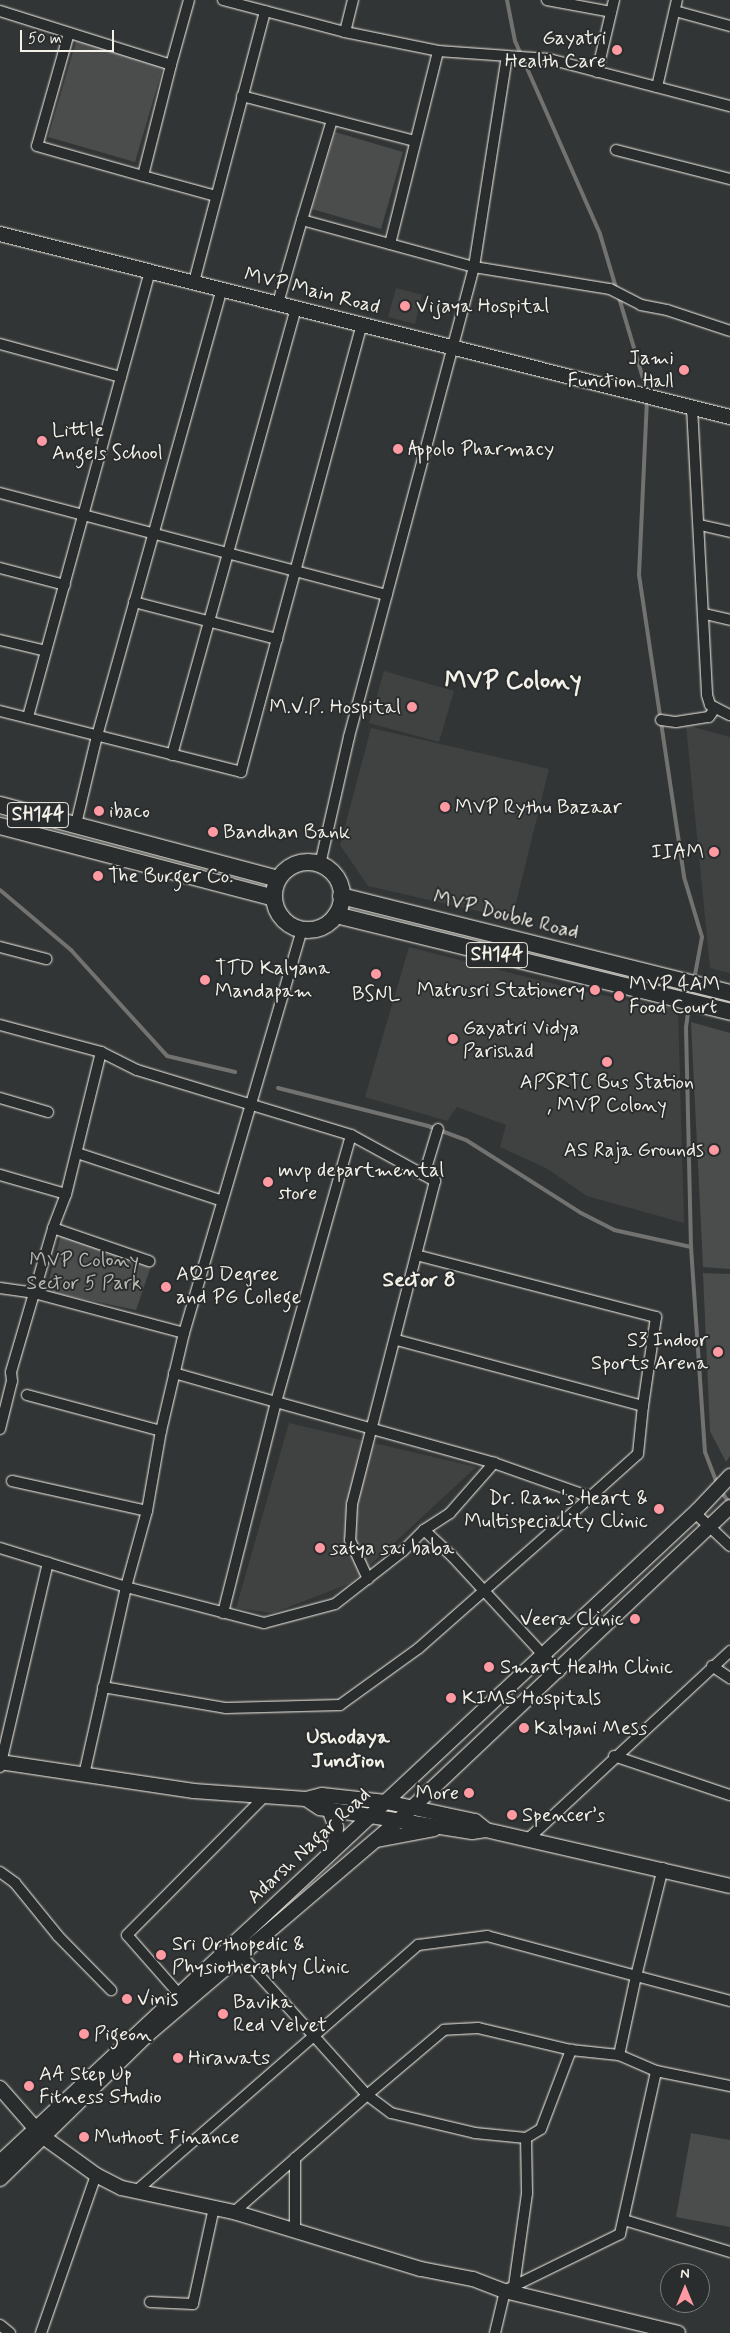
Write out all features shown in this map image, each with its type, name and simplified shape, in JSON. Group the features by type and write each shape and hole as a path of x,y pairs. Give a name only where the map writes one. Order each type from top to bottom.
{"main road":[{"name":"SH144","path":"0,805 278,879"},
{"name":"SH144","path":"69,843 76,824"},
{"name":"SH144","path":"0,826 274,898"},
{"path":"297,864 320,865 336,877 342,896 336,915 321,927 302,929 282,919 274,898 278,879 297,864"},
{"name":"MVP Double Road","path":"342,896 730,993"},
{"path":"407,933 412,914"},
{"name":"MVP Double Road","path":"336,915 730,1012"}],"street":[{"path":"0,6 2,0"},
{"path":"143,176 189,0"},
{"path":"223,0 345,32 438,52 539,57 730,106"},
{"path":"345,32 353,0"},
{"path":"547,0 612,12"},
{"path":"597,72 614,0"},
{"path":"657,87 677,0"},
{"path":"194,282 265,10"},
{"path":"0,11 171,65"},
{"path":"675,11 730,26"},
{"path":"69,33 37,146 216,196"},
{"path":"390,244 438,52"},
{"path":"320,865 387,596 474,266 510,56"},
{"path":"242,96 415,141"},
{"path":"278,303 332,120"},
{"path":"616,150 730,179"},
{"path":"302,220 474,266 610,289 641,305 667,310 730,331"},
{"name":"MVP Main Road","path":"0,234 730,417"},
{"path":"28,718 150,271"},
{"path":"76,824 97,736 222,289"},
{"path":"172,755 296,307"},
{"path":"0,711 241,772 362,324"},
{"path":"0,344 120,377"},
{"path":"692,407 705,614 707,695 710,705 730,715"},
{"path":"0,493 387,596"},
{"path":"700,525 730,532"},
{"path":"0,568 65,585"},
{"path":"134,602 278,639"},
{"path":"705,614 730,620"},
{"path":"0,640 46,652"},
{"path":"661,720 676,722 709,718 714,708"},
{"path":"84,1775 126,1587 147,1511 161,1431 184,1333 220,1200 302,929"},
{"path":"0,948 46,959"},
{"path":"635,988 639,970"},
{"path":"0,1026 100,1052 137,1070 351,1135 435,1181 396,1340 369,1430 352,1505 350,1540 368,1579"},
{"path":"0,1429 12,1381 12,1372 52,1228 66,1194 77,1153 100,1052"},
{"path":"0,1098 48,1112"},
{"path":"424,1175 438,1129"},
{"path":"223,1613 276,1402 351,1135"},
{"path":"77,1153 220,1200"},
{"path":"0,1175 66,1194"},
{"path":"52,1228 149,1261"},
{"path":"103,1687 226,1708 340,1705 419,1648 638,1454 656,1317 416,1255"},
{"path":"0,1288 34,1293 184,1333"},
{"path":"396,1340 643,1406"},
{"path":"174,1373 369,1430 494,1463 590,1497"},
{"path":"27,1394 161,1431"},
{"path":"0,1548 126,1587 264,1623 336,1604 424,1530 450,1513 494,1463"},
{"name":"Adarsh Nagar Road","path":"0,2179 39,2132 178,1993 697,1512 729,1477"},
{"path":"12,1480 147,1511"},
{"name":"Adarsh Nagar Road","path":"0,2162 39,2132 145,2037 400,1819 559,1672 730,1507"},
{"path":"697,1512 716,1522 730,1546"},
{"path":"424,1530 485,1591 559,1672"},
{"path":"48,1563 1,1764 263,1798 306,1799 322,1795 386,1802 475,1821 486,1830"},
{"path":"528,1839 614,1756 683,1697 712,1666 730,1651"},
{"path":"712,1666 730,1678"},
{"path":"614,1756 730,1795"},
{"path":"178,1993 127,1935 263,1798"},
{"path":"306,1799 329,1809 472,1832 486,1830 663,1868 730,1886"},
{"path":"329,1809 336,1827 335,1848"},
{"path":"373,1841 447,1827"},
{"path":"619,2055 636,1976 663,1868"},
{"path":"0,1872 15,1883 58,1936 111,1990"},
{"path":"135,2192 418,1945 487,1936 730,2001"},
{"path":"241,1955 316,2036 367,2095 391,2113 475,2133 526,2138 541,2129 572,2050"},
{"path":"234,2212 444,2030 478,2028 572,2050 619,2055 656,2071 730,2086"},
{"path":"509,2288 620,2234 656,2071"},
{"path":"0,2088 39,2132 96,2175 135,2192 234,2212 421,2269 509,2288 646,2328 678,2333"},
{"path":"495,2333 509,2288 527,2193 526,2138"},
{"path":"295,2158 295,2230"},
{"path":"41,2333 96,2175"},
{"path":"150,2302 193,2304 214,2208"},
{"path":"624,2220 730,2252"},
{"path":"0,2324 10,2333"}],"shaded area":[{"name":"Vijaya Hospital","path":"396,288 422,295 415,324 388,317"},
{"name":"M.V.P. Hospital","path":"384,671 454,691 439,742 369,723"},
{"name":"IIAM","path":"686,725 730,737 730,973 710,968"},
{"name":"MVP Rythu Bazaar","path":"371,728 549,769 512,919 368,886 340,845"},
{"path":"409,947 586,992 678,1009 684,1223 587,1196 546,1168 500,1147 506,1125 457,1107 447,1121 365,1097"},
{"name":"satya sai baba","path":"289,1423 476,1467 351,1583 273,1613 236,1608"}],"green space":[{"path":"76,41 163,67 135,162 48,137"},
{"path":"335,132 403,152 381,229 312,209"},
{"name":"AS Raja Grounds","path":"691,1022 730,1033 730,1269 703,1267"},
{"name":"MVP Colony Sector 5 Park","path":"61,1235 151,1266 136,1310 46,1291"},
{"name":"S3 Indoor Sports Arena","path":"703,1273 730,1274 730,1456 726,1462 710,1431"},
{"path":"691,2133 730,2140 730,2227 676,2217"}],"waterway":[{"path":"507,0 515,41 600,234 647,392"},
{"path":"647,399 639,575 684,877 702,937 694,980"},
{"path":"0,890 71,950 167,1056 235,1072"},
{"path":"689,1006 686,1027 691,1247 705,1452 717,1484"},
{"path":"278,1088 428,1126 466,1140 581,1213 614,1230 691,1247"},
{"path":"720,1490 730,1504"}],"place":[{"name":"Gayatri Health Care","path":"617,50"},
{"name":"Vijaya Hospital","path":"405,306"},
{"name":"Jami Function Hall","path":"684,370"},
{"name":"Little Angels School","path":"42,441"},
{"name":"Appolo Pharmacy","path":"398,449"},
{"name":"M.V.P. Hospital","path":"412,707"},
{"name":"MVP Rythu Bazaar","path":"445,807"},
{"name":"ibaco","path":"99,811"},
{"name":"Bandhan Bank","path":"213,832"},
{"name":"IIAM","path":"714,852"},
{"name":"The Burger Co.","path":"98,876"},
{"name":"BSNL","path":"376,974"},
{"name":"TTD Kalyana Mandapam","path":"205,980"},
{"name":"Matrusri Stationery","path":"595,990"},
{"name":"MVP 4AM Food Court","path":"619,996"},
{"name":"Gayatri Vidya Parishad","path":"453,1039"},
{"name":"APSRTC Bus Station , MVP Colony","path":"607,1062"},
{"name":"AS Raja Grounds","path":"714,1150"},
{"name":"mvp departmental store","path":"268,1182"},
{"name":"AQJ Degree and PG College","path":"166,1287"},
{"name":"S3 Indoor Sports Arena","path":"718,1352"},
{"name":"Dr. Ram's Heart & Multispeciality Clinic","path":"659,1509"},
{"name":"satya sai baba","path":"320,1548"},
{"name":"Veera Clinic","path":"635,1619"},
{"name":"Smart Health Clinic","path":"489,1667"},
{"name":"KIMS Hospitals","path":"451,1698"},
{"name":"Kalyani Mess","path":"524,1728"},
{"name":"More","path":"469,1793"},
{"name":"Spencer’s","path":"512,1815"},
{"name":"Sri Orthopedic & Physiotheraphy Clinic","path":"161,1955"},
{"name":"Vinis","path":"127,1999"},
{"name":"Bavika Red Velvet","path":"223,2014"},
{"name":"Pigeon","path":"84,2034"},
{"name":"Hirawats","path":"178,2058"},
{"name":"AA Step Up Fitness Studio","path":"29,2086"},
{"name":"Muthoot Finance","path":"84,2137"}],"district":[{"name":"MVP Colony","path":"513,682"},
{"name":"Sector 8","path":"419,1280"},
{"name":"Ushodaya Junction","path":"348,1749"}]}
